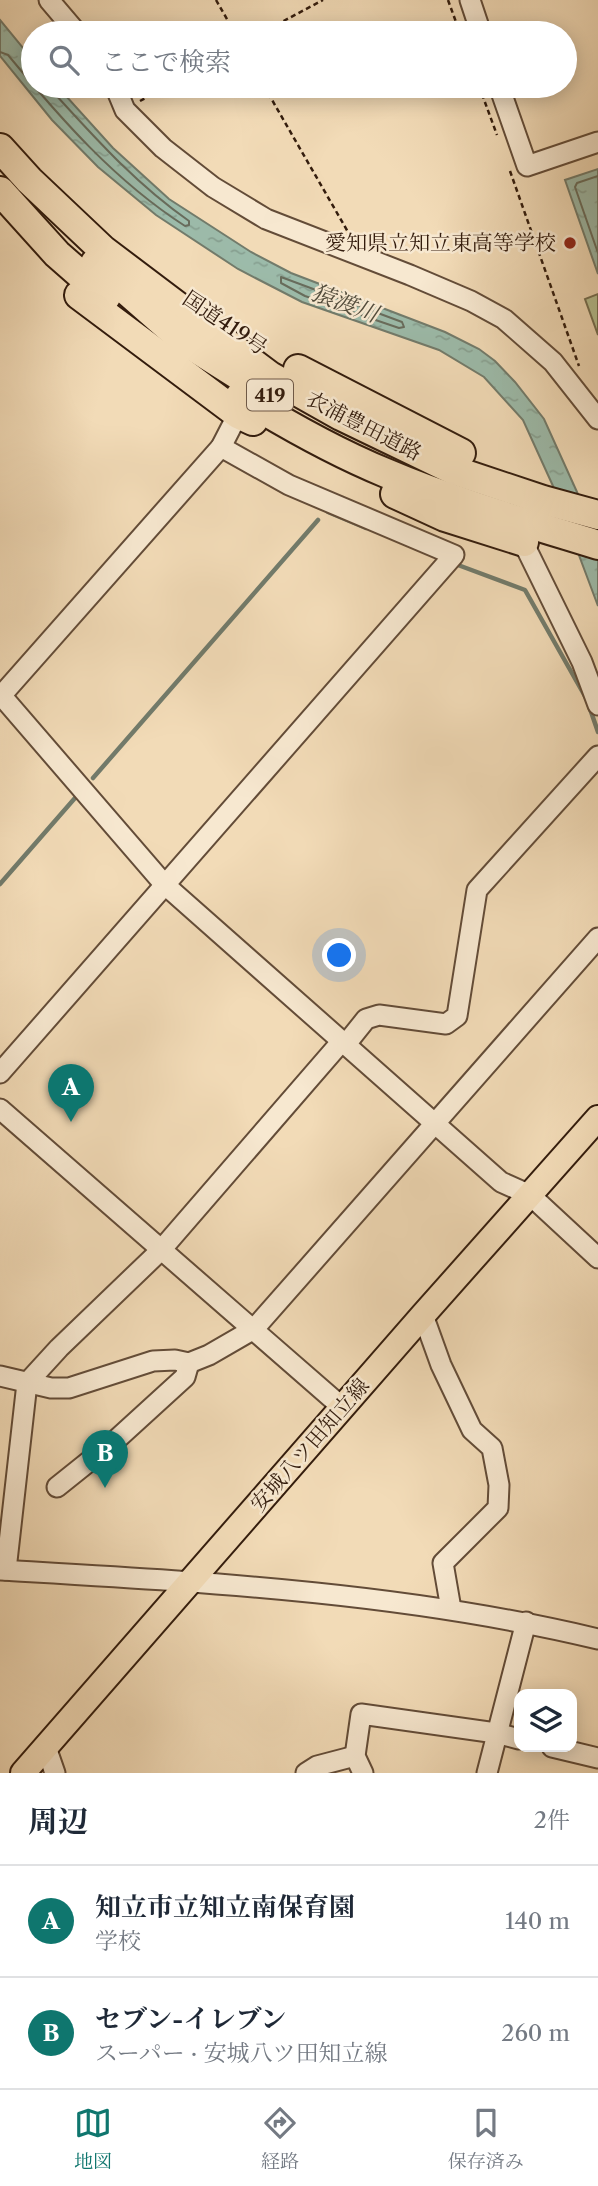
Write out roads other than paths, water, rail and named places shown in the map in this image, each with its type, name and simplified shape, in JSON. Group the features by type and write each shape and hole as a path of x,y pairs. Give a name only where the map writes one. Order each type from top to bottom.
{"highway":[{"name":"衣浦豊田道路","path":"0,145 29,180 103,250 270,376 341,416 453,470 598,515"},
{"name":"国道419号","path":"0,145 38,168 85,218 168,284 242,337 326,386 524,483 598,503"},
{"name":"衣浦豊田道路","path":"0,166 111,279 184,341 244,380 311,420 413,467 481,495 561,520 598,528"},
{"name":"衣浦豊田道路","path":"0,191 57,254 162,346 287,425 386,473 598,545"},
{"name":"419","path":"0,212 65,285 238,414 362,480 445,516 598,561"}],"main road":[{"name":"安城八ツ田知立線","path":"23,1773 598,1118"}],"street":[{"path":"49,0 67,21"},
{"path":"470,0 477,21"},
{"path":"120,98 125,110 163,148 213,187 265,219 324,243 360,254 471,301 504,319 553,362 598,419"},
{"path":"503,98 527,166 598,142"},
{"path":"238,414 221,447 1,695 164,884 501,1182 530,1195 598,1258"},
{"path":"0,1073 454,555 289,485 221,447"},
{"path":"533,544 598,705"},
{"path":"598,756 477,890 457,1016 446,1024 379,1016 366,1019 161,1250 59,1348 27,1383 3,1570 330,1593 451,1609 526,1622 598,1639"},
{"path":"0,1376 51,1388 69,1388 153,1361 175,1360 189,1363 209,1355 254,1329 598,937"},
{"path":"0,1109 343,1408"},
{"path":"423,1315 441,1365 471,1430 492,1448 499,1485 498,1508 443,1563 451,1609"},
{"path":"57,1487 117,1439 185,1377 189,1363"},
{"path":"487,1773 526,1622"},
{"path":"306,1773 317,1766 359,1764 361,1714 514,1738"},
{"path":"46,1747 55,1773"},
{"path":"573,1752 598,1758"}],"water":[{"path":"0,20 21,45 21,82 0,56"},
{"name":"猿渡川","path":"34,98 68,98 113,148 169,199 251,252 291,273 445,332 479,349 495,361 544,419 577,492 598,543 598,606 553,486 523,420 484,377 439,350 302,302 238,269 156,215 98,167"},
{"path":"598,169 598,274 565,180"}],"waterway":[{"path":"328,512 366,528"},
{"path":"93,778 318,520"},
{"path":"458,565 525,590 586,698"},
{"path":"589,706 598,732"},
{"path":"0,884 75,798"}],"place":[{"name":"愛知県立知立東高等学校","path":"570,243"},
{"name":"知立市立知立南保育園","path":"71,1122"},
{"name":"セブン-イレブン","path":"105,1488"}]}
